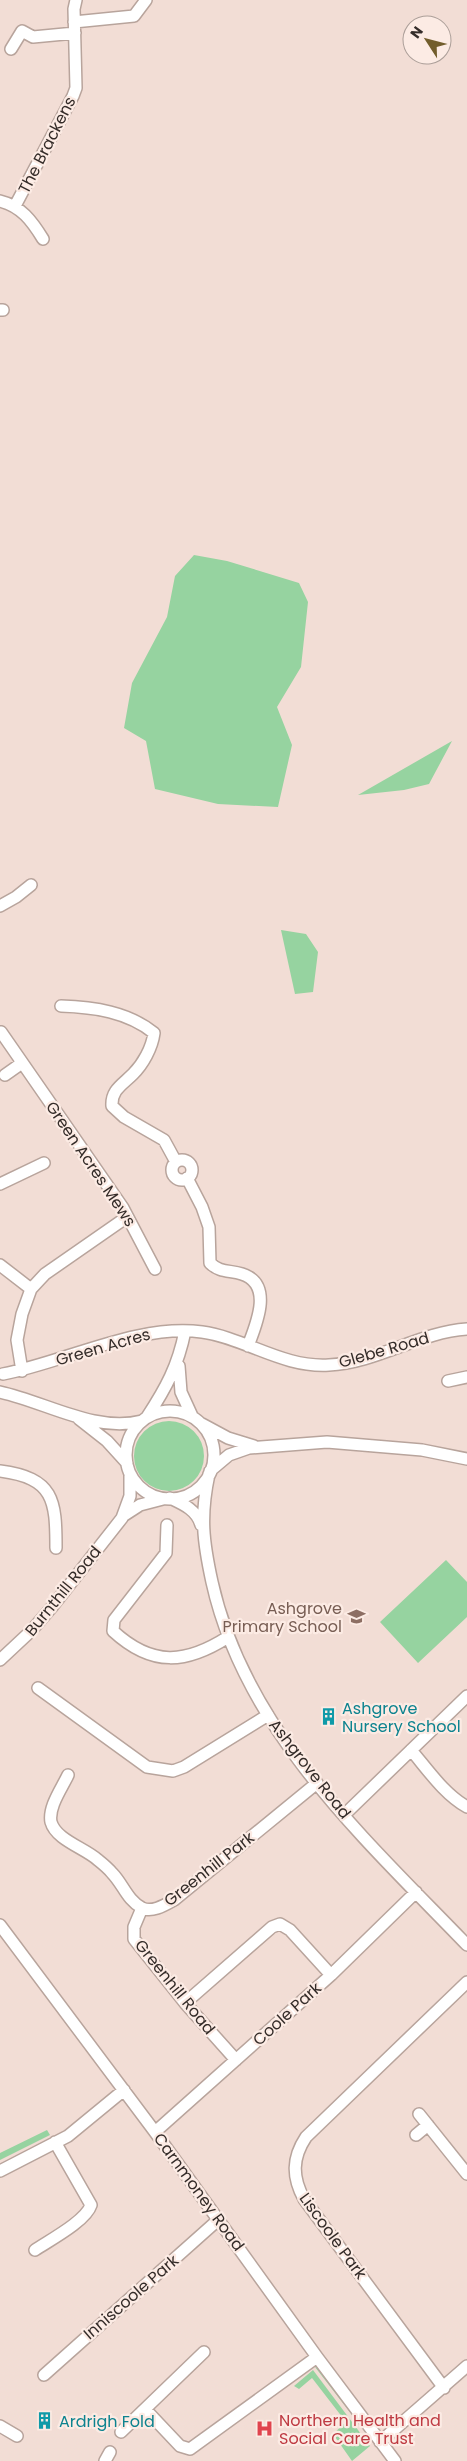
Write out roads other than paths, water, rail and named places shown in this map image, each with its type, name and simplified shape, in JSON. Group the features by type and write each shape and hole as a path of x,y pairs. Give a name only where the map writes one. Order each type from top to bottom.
{"street":[{"name":"The Brackens","path":"16,206 73,96 76,77 76,0"},
{"path":"11,49 22,31 33,37 134,16 146,0"},
{"name":"The Brackens","path":"0,202 16,206 33,222 43,239"},
{"path":"0,906 16,897 31,885"},
{"path":"61,1006 92,1007 140,1022 154,1033 152,1045 134,1073 117,1087 112,1099 112,1106 124,1116 164,1140 176,1162 185,1161 190,1165 192,1171 187,1178 202,1207 209,1227 210,1263 217,1270 244,1274 256,1284 261,1299 260,1316 248,1346"},
{"name":"Green Acres Mews","path":"1,1032 127,1217 155,1269"},
{"path":"5,1075 22,1063"},
{"path":"0,1184 44,1163"},
{"path":"22,1371 17,1340 22,1314 31,1289 45,1274 127,1217"},
{"path":"0,1265 31,1289"},
{"name":"Glebe Road","path":"186,1331 202,1332 313,1366 358,1360 430,1336 467,1329"},
{"path":"129,1469 128,1440 166,1387 179,1361 186,1331"},
{"name":"Green Acres","path":"4,1374 22,1371 154,1332 186,1331"},
{"path":"179,1361 181,1392 194,1418 210,1438 213,1455 210,1473"},
{"path":"448,1382 467,1377"},
{"path":"0,1392 114,1425 144,1419 164,1411 183,1413 228,1438 258,1446"},
{"path":"69,1413 107,1441 145,1491 168,1498 189,1494 204,1482 210,1473 229,1455 258,1446 327,1442 379,1445 422,1450 467,1459"},
{"name":"Burnthill Road","path":"122,1518 130,1496 129,1469"},
{"path":"0,1471 27,1476 47,1491 54,1503 56,1515 56,1548"},
{"name":"Ashgrove Road","path":"202,1529 203,1504 210,1473"},
{"name":"Burnthill Road","path":"0,1660 31,1632 122,1518 140,1505 168,1498"},
{"name":"Ashgrove Road","path":"168,1498 189,1508 196,1514 202,1529 214,1591 228,1636 268,1715 317,1783 344,1815 467,1945"},
{"path":"166,1526 166,1553 114,1620 113,1630 124,1641 149,1654 166,1657 186,1657 207,1650 228,1636"},
{"path":"38,1688 134,1760 158,1770 172,1771 184,1767 268,1715"},
{"path":"344,1815 467,1696"},
{"path":"411,1750 440,1784 467,1807"},
{"name":"Greenhill Park","path":"68,1775 54,1804 51,1820 56,1831 96,1858 113,1874 126,1894 142,1908 148,1910 160,1907 174,1900 317,1783"},
{"name":"Coole Park","path":"155,2132 331,1975 416,1892"},
{"name":"Greenhill Road","path":"142,1908 134,1927 134,1939 185,2003 236,2060"},
{"path":"185,2003 265,1932 280,1924 290,1930 331,1975"},
{"name":"Carnmoney Road","path":"0,1925 155,2132 317,2357 395,2461"},
{"name":"Liscoole Park","path":"444,2388 304,2199 297,2186 295,2160 298,2149 306,2137 467,1982"},
{"path":"0,2171 79,2128 124,2090"},
{"path":"419,2114 467,2174"},
{"path":"416,2135 428,2125"},
{"path":"35,2250 80,2219 89,2211 91,2205 55,2142"},
{"name":"Inniscoole Park","path":"44,2374 218,2220"},
{"path":"121,2432 204,2352"},
{"path":"145,2409 180,2446 190,2449 317,2357"},
{"path":"380,2442 467,2366"},
{"path":"0,2426 17,2436"}],"place":[{"name":"Ashgrove Primary School","path":"356,1617"},
{"name":"Ashgrove Nursery School","path":"328,1717"},
{"name":"Ardrigh Fold","path":"45,2421"},
{"name":"Northern Health and Social Care Trust","path":"265,2429"}]}
